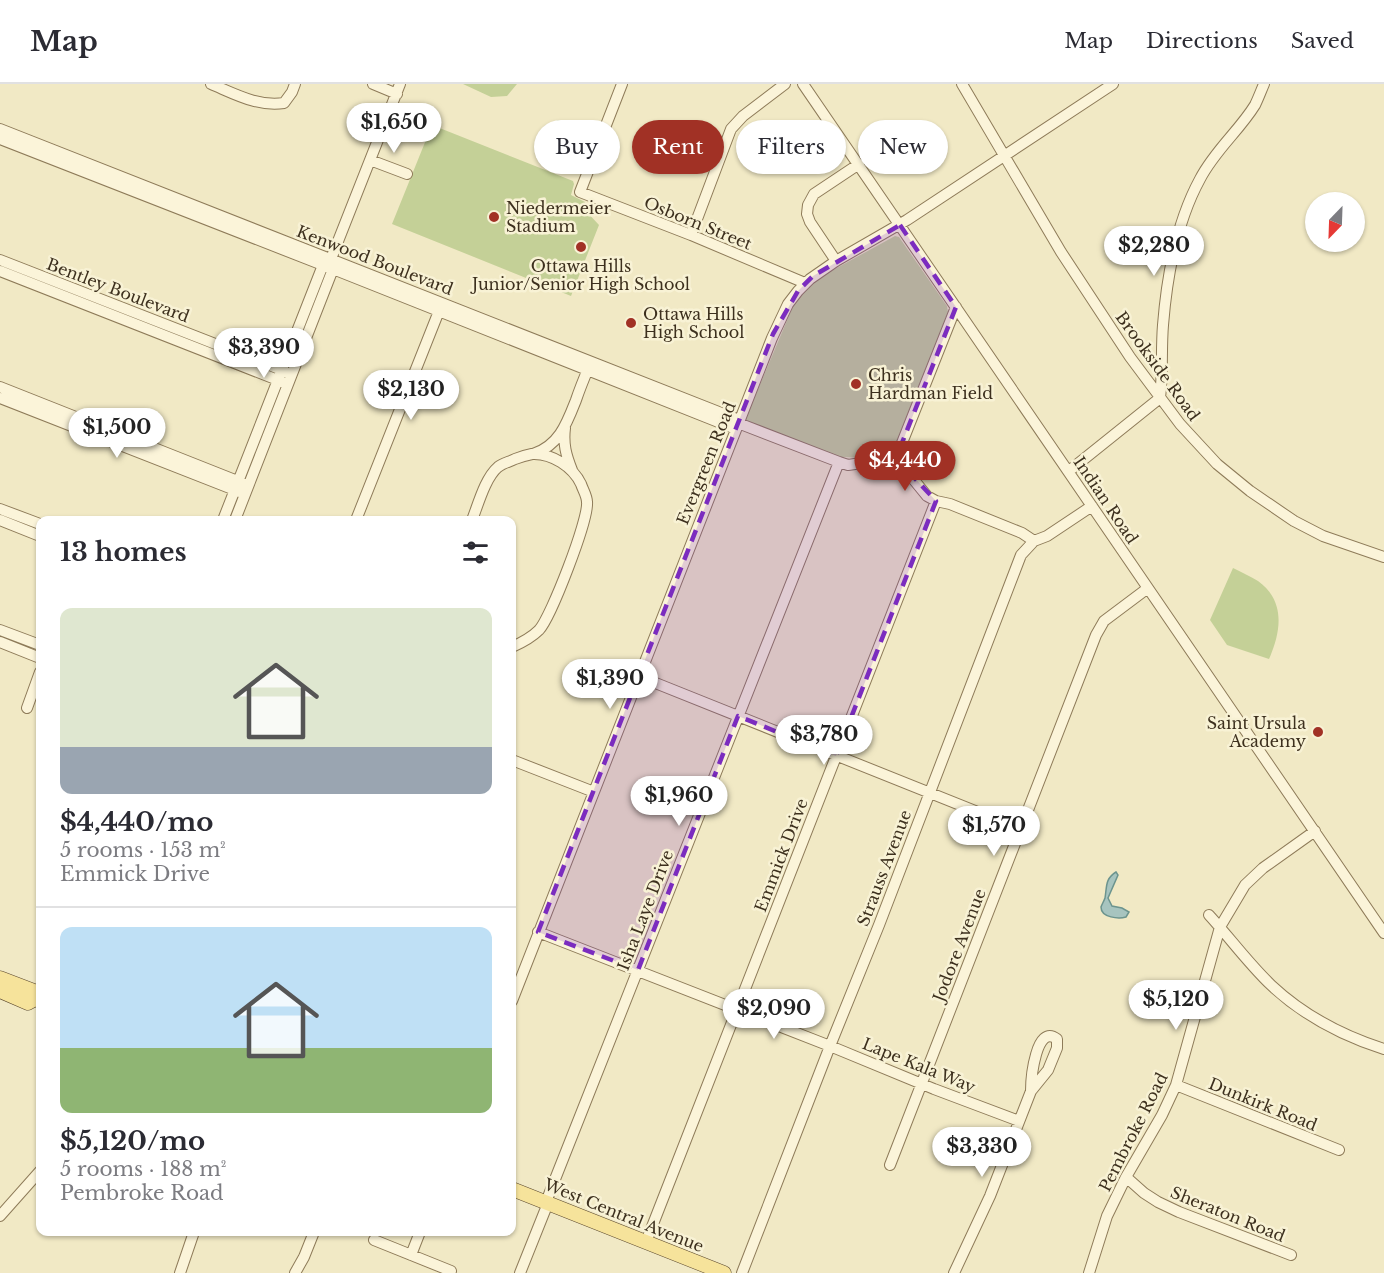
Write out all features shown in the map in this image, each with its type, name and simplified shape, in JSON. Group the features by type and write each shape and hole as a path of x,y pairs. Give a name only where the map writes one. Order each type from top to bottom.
{"main road":[{"path":"0,978 34,991 36,995"},
{"path":"0,991 28,1003 36,1001"},
{"name":"West Central Avenue","path":"516,1191 724,1273"}],"street":[{"path":"212,84 254,101 271,105 284,103 295,84"},
{"path":"225,516 242,487 399,89 373,84"},
{"name":"Osborn Street","path":"622,84 580,192 805,283"},
{"path":"691,235 731,129 743,116 785,84"},
{"name":"Indian Road","path":"803,84 858,163"},
{"name":"Brookside Road","path":"962,84 1067,262 1130,357 1199,446 1217,464 1294,521 1323,536 1384,557"},
{"name":"Evergreen Road","path":"516,990 738,424 781,317 792,299 805,283 836,261 900,225 1113,84"},
{"path":"1069,471 1160,398 1167,284 1182,220 1212,157 1255,105 1264,84"},
{"name":"Kenwood Boulevard","path":"0,129 329,264"},
{"name":"Kenwood Boulevard","path":"0,140 441,307 838,462"},
{"path":"370,160 407,174"},
{"path":"836,261 810,222 807,209 814,194 858,165"},
{"name":"Indian Road","path":"866,174 1384,933"},
{"name":"Bentley Boulevard","path":"0,260 285,377"},
{"name":"Bentley Boulevard","path":"0,271 285,377"},
{"path":"358,516 441,307"},
{"path":"896,458 956,307"},
{"path":"474,516 484,490 498,467 544,449 559,437 589,366"},
{"path":"0,387 242,487"},
{"path":"0,398 242,487"},
{"path":"516,645 530,638 540,629 582,531 587,501 566,456 564,447 566,424"},
{"path":"531,454 553,459 572,470"},
{"path":"838,462 848,465 896,458"},
{"path":"896,458 927,496 1022,533 1034,541"},
{"name":"Isha Laye Drive","path":"519,1273 838,462"},
{"path":"236,516 242,487"},
{"name":"Emmick Drive","path":"646,1242 936,501"},
{"name":"Strauss Avenue","path":"742,1273 1021,555 1034,541 1047,536 1092,506"},
{"path":"0,508 36,522"},
{"path":"0,520 36,534"},
{"name":"Jodore Avenue","path":"890,1165 1096,635 1104,621 1148,588"},
{"path":"0,630 36,644"},
{"path":"0,642 36,656"},
{"path":"638,676 1020,829"},
{"path":"27,708 36,683"},
{"path":"516,762 594,792"},
{"name":"Pembroke Road","path":"1089,1273 1107,1216 1176,1085 1220,927 1245,885 1263,867 1315,831"},
{"path":"1209,915 1246,959 1288,999 1339,1030 1384,1049"},
{"name":"Lape Kala Way","path":"538,932 1019,1121"},
{"name":"Dunkirk Road","path":"1176,1085 1339,1150"},
{"path":"954,1273 990,1196 1031,1091"},
{"path":"0,1216 36,1176"},
{"name":"Sheraton Road","path":"1126,1177 1158,1202 1179,1212 1291,1255"},
{"path":"180,1273 193,1236"},
{"path":"295,1273 312,1236"},
{"path":"411,1255 418,1236"},
{"path":"374,1240 450,1271"}],"highlighted area":[{"path":"900,225 956,307 896,458 936,501 836,756 738,716 638,970 538,932 773,334 798,291 813,276"}],"green space":[{"path":"463,84 517,84 507,96 491,97"},
{"name":"Niedermeier Stadium","path":"432,125 534,166 534,174 555,174 573,181 571,195 585,202 585,210 599,225 571,296 392,224"},
{"path":"895,236 899,237 947,306 948,312 892,453 868,458 839,457 745,420 796,299 813,281"},
{"path":"1233,568 1258,581 1267,589 1277,607 1278,628 1269,659 1227,645 1210,620"}],"water":[{"path":"1116,872 1118,875 1108,898 1112,906 1129,912 1123,918 1107,916 1101,907 1108,880"}],"place":[{"name":"Niedermeier Stadium","path":"494,217"},
{"name":"Ottawa Hills Junior/Senior High School","path":"581,247"},
{"name":"Ottawa Hills High School","path":"631,323"},
{"name":"Chris Hardman Field","path":"856,384"},
{"name":"Saint Ursula Academy","path":"1318,732"}]}
